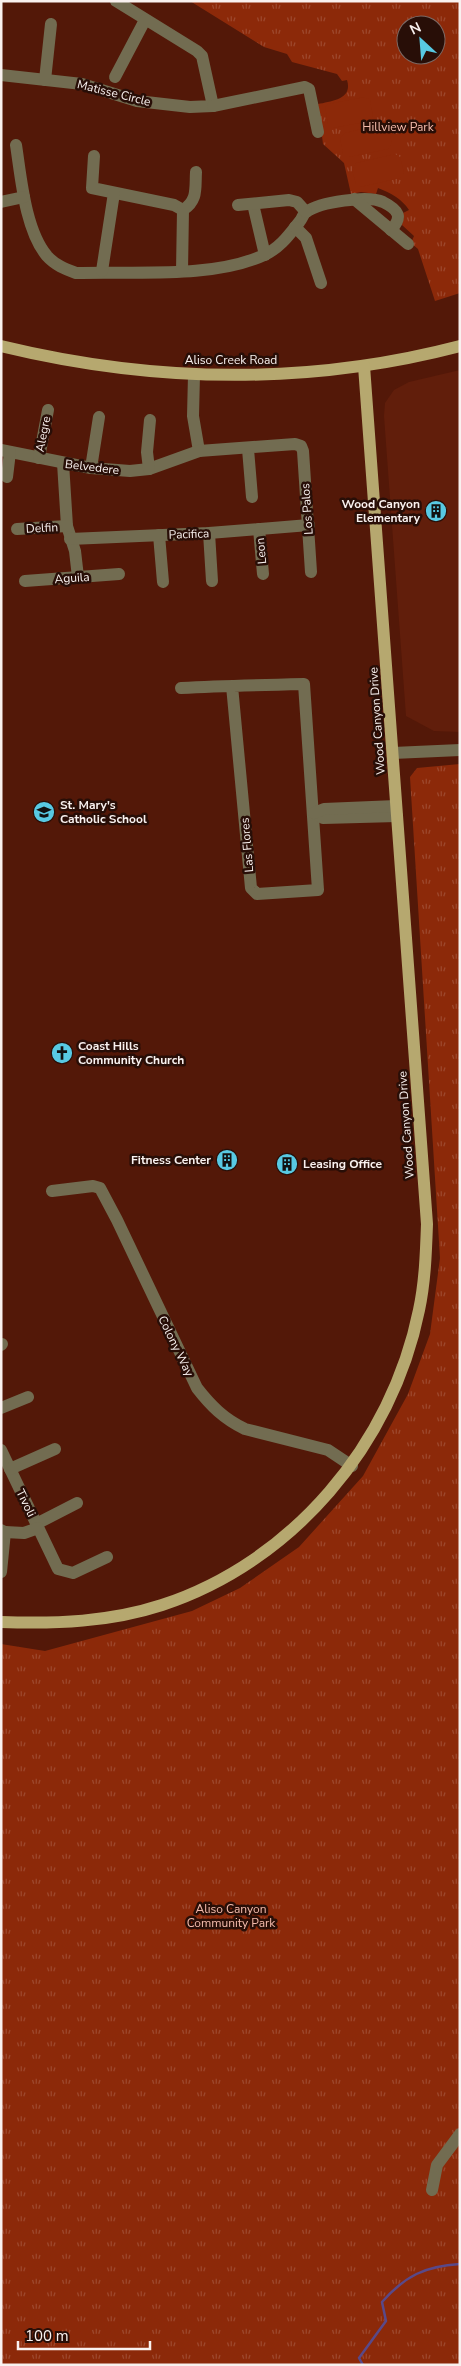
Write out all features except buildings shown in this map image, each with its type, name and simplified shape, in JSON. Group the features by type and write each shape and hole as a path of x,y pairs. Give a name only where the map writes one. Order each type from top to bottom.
{"main road":[{"name":"Aliso Creek Road","path":"1,346 60,359 136,370 194,375 264,376 364,366 460,346"},
{"name":"Wood Canyon Drive","path":"1,1622 56,1623 94,1620 162,1605 204,1589 234,1572 272,1546 316,1506 352,1466 382,1417 396,1387 409,1351 420,1311 425,1277 427,1224 423,1149 396,811 364,366"}],"street":[{"path":"116,1 197,50 202,56 213,106"},
{"name":"Matisse Circle","path":"115,77 145,20"},
{"path":"45,80 51,24"},
{"name":"Matisse Circle","path":"1,75 82,84 137,101 190,107 213,106 305,87 309,89 318,132"},
{"path":"16,145 27,212 46,256 60,267 76,273 217,269 265,255 283,242 306,212 322,206 354,199 377,200 396,212 399,215 398,223 392,230"},
{"path":"94,156 92,188 174,205 183,210"},
{"path":"183,210 192,204 194,200 196,172"},
{"path":"102,271 114,193"},
{"path":"1,202 24,197"},
{"path":"354,199 408,244"},
{"path":"238,206 289,200 297,202 306,212"},
{"path":"253,204 265,255"},
{"path":"182,271 183,210"},
{"path":"295,227 306,238 321,283"},
{"path":"194,375 193,416 199,451"},
{"name":"Alegre","path":"39,458 48,410"},
{"path":"91,468 99,416"},
{"path":"149,468 147,446 150,420"},
{"name":"Belvedere","path":"6,451 63,464 111,471 149,468 199,451 248,449 295,444 301,446"},
{"name":"Los Palos","path":"301,446 303,451 312,572"},
{"path":"248,449 252,497"},
{"path":"6,451 7,477"},
{"path":"63,464 67,526 70,540 75,550 78,577"},
{"name":"Pacifica","path":"70,540 209,533 309,525"},
{"name":"Delfin","path":"17,529 67,526"},
{"name":"Leon","path":"259,529 262,574"},
{"path":"209,533 212,581"},
{"path":"160,535 163,582"},
{"name":"Aguila","path":"25,581 119,574"},
{"name":"Las Flores","path":"181,688 232,686 304,684 318,890 257,894 250,888 232,686"},
{"path":"392,753 460,750"},
{"path":"314,813 324,809 396,811"},
{"name":"Colony Way","path":"52,1192 93,1186 100,1188 197,1388 214,1409 234,1424 245,1429 328,1450 352,1466"},
{"path":"1,1408 28,1397"},
{"path":"10,1469 55,1449"},
{"name":"Tivoli","path":"1,1450 58,1569 73,1573 107,1557"},
{"path":"37,1526 77,1503"},
{"name":"Tivoli","path":"1,1572 3,1531 24,1533 37,1526"},
{"path":"432,2190 437,2165 460,2134"}],"shaded area":[{"path":"460,370 460,732 434,731 406,716 384,416 385,403 394,390 409,382"}],"green space":[{"name":"Hillview Park","path":"190,1 460,1 460,293 435,301 418,249 411,243 414,236 402,225 403,213 409,210 396,197 378,188 376,194 361,192 351,194 344,163 323,144 318,104 335,100 344,95 348,86 347,80 342,81 337,74 292,62 287,54 264,47"},
{"path":"365,97 370,100 373,116 370,121 333,128 328,124 325,107 328,104"},
{"path":"383,124 388,128 392,143 388,149 349,157 343,154 340,138 345,133"},
{"path":"395,154 400,157 404,173 400,178 360,187 356,184 352,170 356,163"},
{"name":"Aliso Canyon Community Park","path":"460,764 460,2365 1,2365 1,1644 45,1651 192,1611 240,1588 299,1547 363,1476 408,1394 430,1334 440,1258 410,777 417,768"}],"waterway":[{"path":"363,2365 359,2358 386,2321 382,2302 399,2285 416,2274 436,2267 460,2264"}],"place":[{"name":"Wood Canyon Elementary","path":"436,511"},
{"name":"St. Mary's Catholic School","path":"44,812"},
{"name":"Coast Hills Community Church","path":"62,1053"},
{"name":"Fitness Center","path":"227,1160"},
{"name":"Leasing Office","path":"287,1164"}]}
